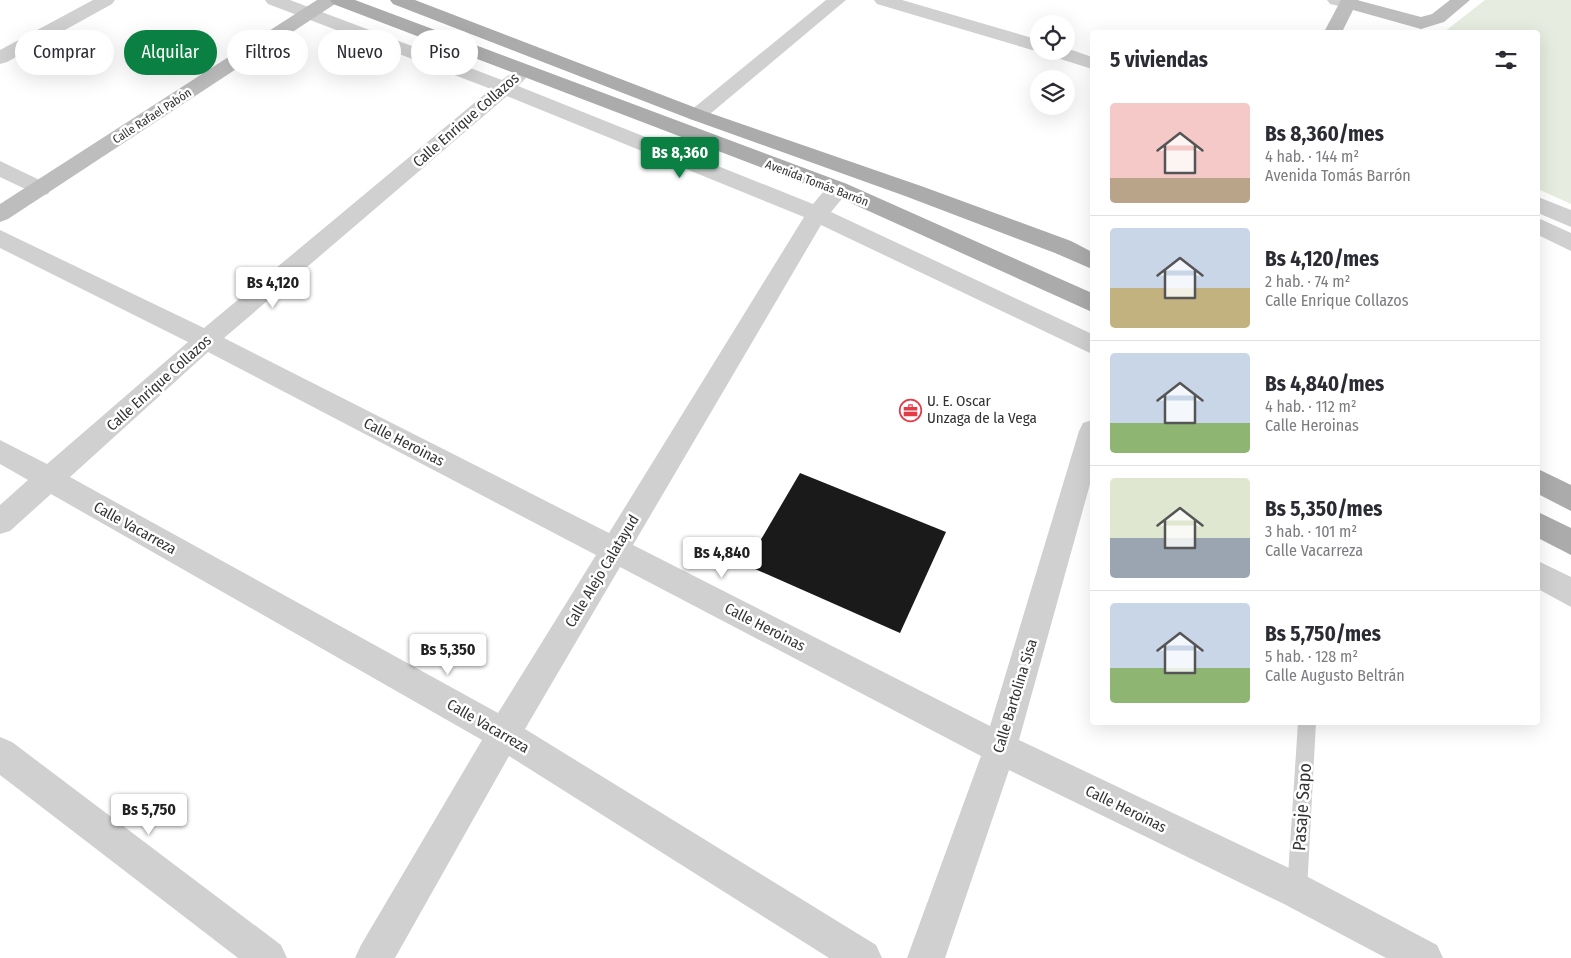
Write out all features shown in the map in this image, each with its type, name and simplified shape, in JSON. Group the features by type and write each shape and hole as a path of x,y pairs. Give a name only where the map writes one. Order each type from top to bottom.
{"main road":[{"name":"Avenida Tomás Barrón","path":"339,0 839,189 1090,302"},
{"name":"Avenida Tomás Barrón","path":"399,0 696,115 913,191 1063,247 1090,260"},
{"path":"1540,482 1571,499"},
{"path":"1540,525 1571,542"}],"street":[{"path":"0,58 106,0"},
{"path":"274,0 505,88 817,214 1090,344"},
{"name":"Calle Rafael Pabón","path":"0,214 329,0"},
{"path":"696,115 837,0"},
{"path":"883,0 1030,43"},
{"path":"1334,30 1345,1 1421,23 1438,18 1461,0"},
{"path":"1075,57 1090,61"},
{"name":"Calle Enrique Collazos","path":"0,522 50,480 206,340 524,70"},
{"path":"0,168 40,189"},
{"name":"Calle Alejo Calatayud","path":"374,958 504,734 817,214 839,189"},
{"path":"1540,205 1571,219"},
{"path":"1540,227 1571,243"},
{"name":"Calle Heroinas","path":"0,238 206,340 1000,748 1297,891 1424,958"},
{"name":"Calle Bartolina Sisa","path":"926,958 1000,748 1090,437"},
{"name":"Calle Vacarreza","path":"0,451 504,734 863,958"},
{"path":"1540,575 1571,593"},
{"path":"0,754 268,958"}],"lane":[{"name":"Pasaje Sapo","path":"1297,891 1308,725"}],"shaded area":[{"path":"1485,0 1571,0 1571,204 1540,190 1540,30 1447,30"}],"building":[{"path":"800,473 946,532 900,633 746,565"}],"place":[{"name":"U. E. Oscar Unzaga de la Vega","path":"911,410"}]}
